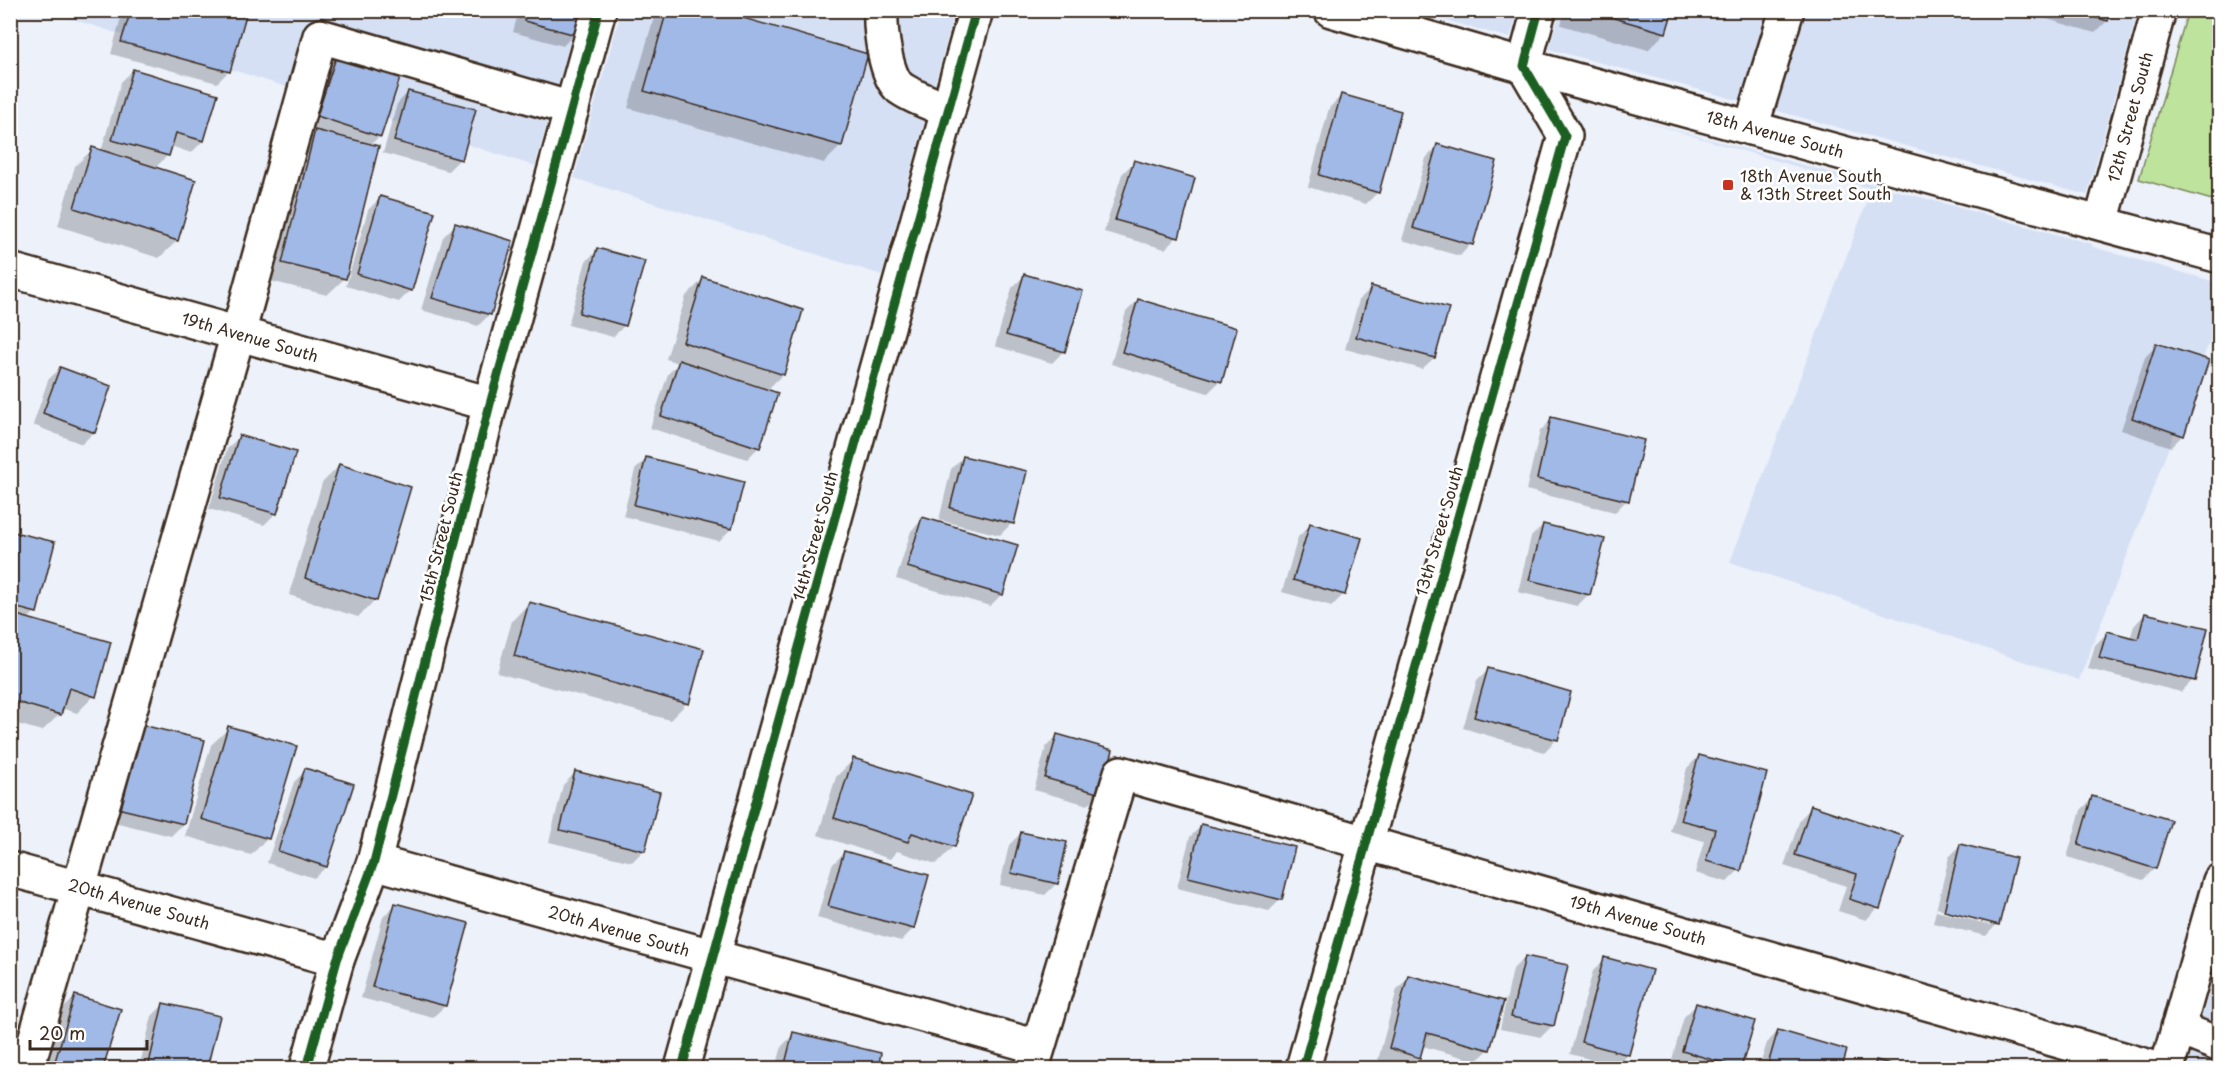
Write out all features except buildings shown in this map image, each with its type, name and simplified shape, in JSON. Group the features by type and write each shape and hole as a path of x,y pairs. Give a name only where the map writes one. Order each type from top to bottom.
{"street":[{"name":"15th Street South","path":"307,1068 337,960 374,862 490,405 599,10"},
{"path":"881,10 880,22 888,66 899,87 948,111"},
{"name":"14th Street South","path":"682,1068 976,10"},
{"name":"18th Avenue South","path":"1331,10 1425,23 1524,66 2220,256"},
{"path":"1524,66 1539,10"},
{"path":"1751,128 1787,10"},
{"name":"12th Street South","path":"2101,223 2159,10"},
{"path":"27,1068 238,334 320,36 572,109"},
{"name":"13th Street South","path":"1303,1068 1565,136 1524,66"},
{"name":"19th Avenue South","path":"10,270 490,405"},
{"name":"19th Avenue South","path":"1035,1058 1121,773 2154,1068"},
{"name":"20th Avenue South","path":"374,862 714,958 1035,1058"},
{"name":"20th Avenue South","path":"10,869 337,960"},
{"path":"2167,1068 2220,881"},
{"path":"2178,1028 2220,1045"}],"shaded area":[{"path":"44,10 579,11 535,166"},
{"path":"1518,10 1510,38 1412,11"},
{"path":"621,11 955,11 882,275 574,178"},
{"path":"1560,11 2138,11 2087,195 1549,49"},
{"path":"1639,120 2092,244 2093,247 2219,283 2219,317 2079,680 1730,562 1872,189"},
{"path":"2218,961 2220,961 2219,1068 2187,1068"}],"green space":[{"path":"2188,11 2219,11 2219,202 2139,179"}],"cycle path":[{"path":"307,1068 337,960 374,862 490,404 599,10"},
{"path":"682,1068 976,10"},
{"path":"1303,1068 1565,136 1524,66 1539,10"}],"place":[{"name":"18th Avenue South & 13th Street South","path":"1728,185"}]}
